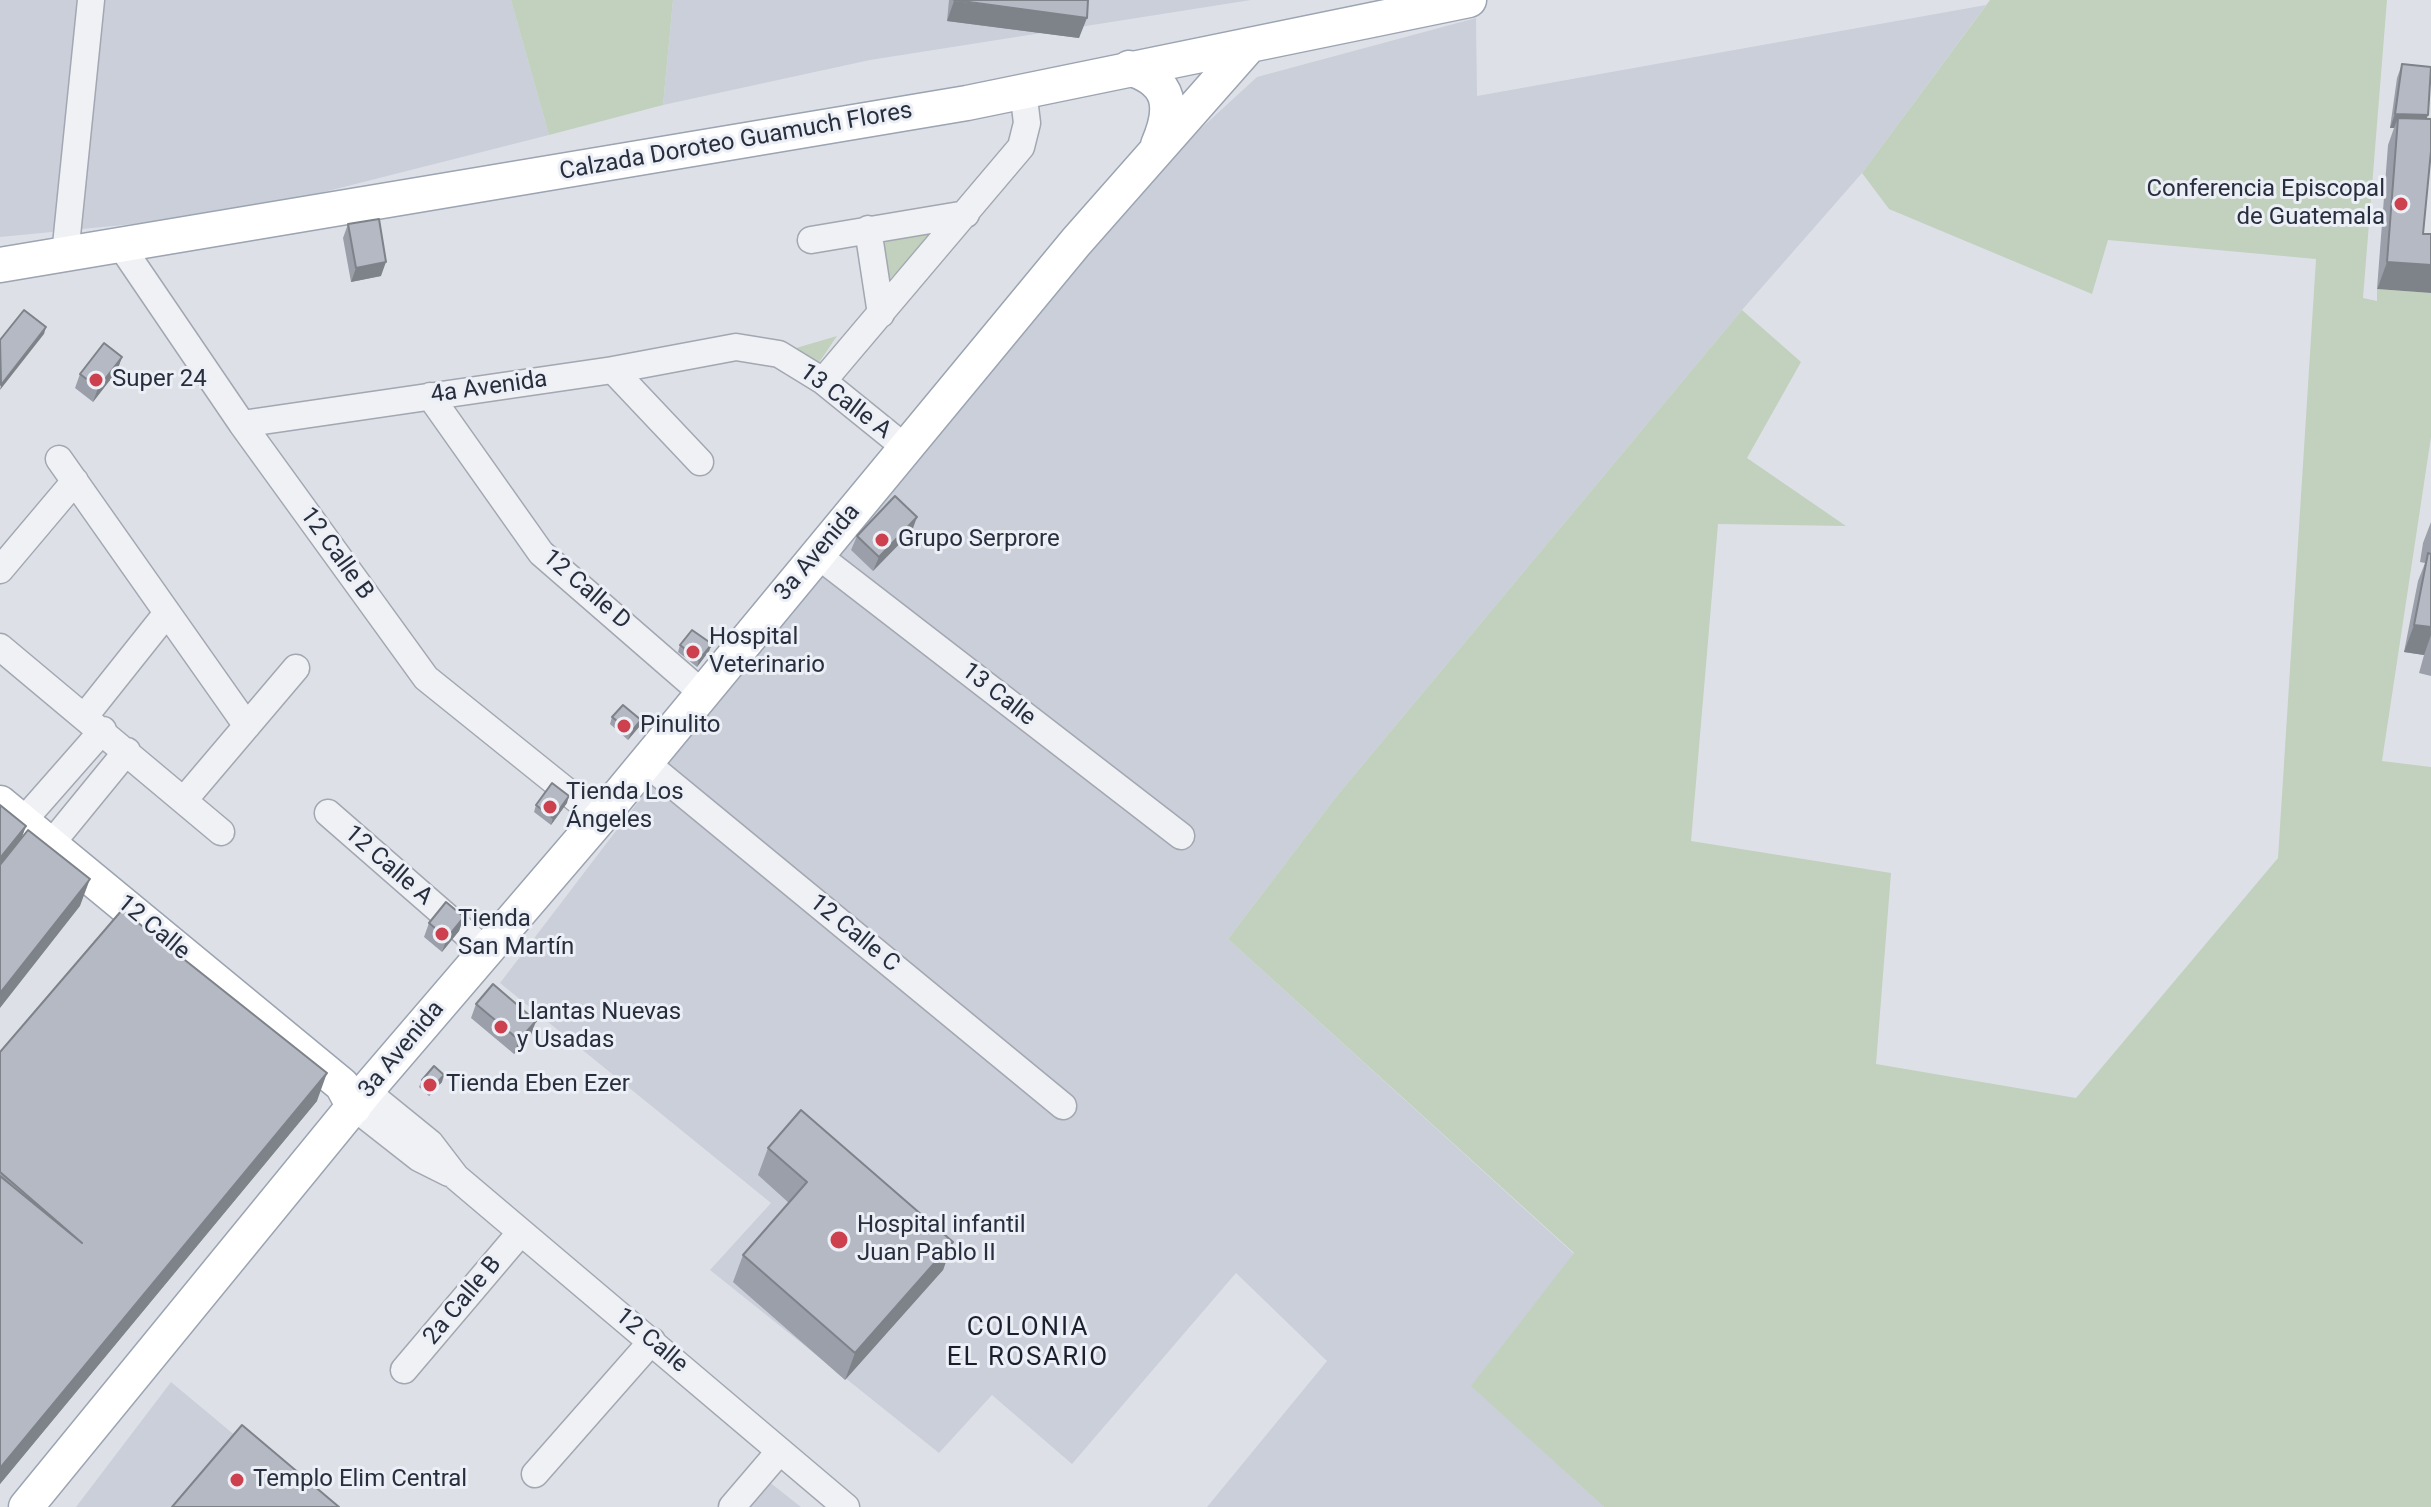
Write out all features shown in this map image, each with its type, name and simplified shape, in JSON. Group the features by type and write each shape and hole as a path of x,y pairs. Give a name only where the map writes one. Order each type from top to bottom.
{"main road":[{"name":"Calzada Doroteo Guamuch Flores","path":"0,265 952,106 1469,0"},
{"name":"3a Avenida","path":"26,1507 354,1094 600,818 701,692 907,449 1076,242 1248,47"},
{"path":"1129,68 1156,80 1165,94 1166,122 1154,153"},
{"path":"0,289 51,258"},
{"name":"12 Calle","path":"12,812 354,1094"}],"street":[{"path":"51,258 91,0"},
{"path":"823,381 1021,147 1027,123 1023,90"},
{"path":"811,240 966,214"},
{"path":"868,229 881,314"},
{"name":"12 Calle B","path":"121,246 242,424 426,678 600,818"},
{"name":"13 Calle A","path":"736,347 779,354 823,381 907,449"},
{"name":"4a Avenida","path":"242,424 613,370 736,347"},
{"path":"613,370 700,462"},
{"name":"12 Calle D","path":"430,396 541,553 701,692"},
{"path":"59,459 247,726"},
{"path":"0,570 75,481"},
{"name":"13 Calle","path":"816,554 1181,836"},
{"path":"12,812 68,770 94,723 167,613"},
{"path":"0,647 221,832"},
{"path":"184,800 296,668"},
{"path":"51,844 127,751"},
{"name":"12 Calle C","path":"645,762 1063,1106"},
{"path":"68,770 93,792"},
{"name":"12 Calle A","path":"328,813 485,950"},
{"name":"12 Calle","path":"354,1094 419,1158 456,1177 846,1507"},
{"name":"2a Calle B","path":"404,1370 521,1232"},
{"path":"535,1474 652,1341"},
{"path":"732,1507 779,1452"}],"shaded area":[{"path":"0,0 511,0 549,135 237,214 0,237"},
{"path":"673,0 1251,0 870,60 663,105"},
{"path":"1986,5 1862,173 1742,310 1336,797 1228,939 1574,1254 1472,1386 1604,1507 1207,1507 1327,1361 1236,1273 1072,1464 992,1395 939,1453 710,1270 771,1203 500,983 907,449 1074,245 1257,77 1476,18 1477,96"},
{"path":"171,1382 321,1507 76,1507"},
{"path":"768,1481 801,1507 746,1507"}],"green space":[{"path":"511,0 673,0 663,105 549,135"},
{"path":"1990,0 2387,0 2363,298 2377,301 2377,289 2431,293 2431,437 2382,761 2431,767 2431,1507 1604,1507 1471,1386 1574,1253 1228,939 1336,797 1742,310 1801,362 1747,458 1846,526 1718,524 1691,841 1891,873 1876,1064 2076,1098 2278,858 2316,259 2108,240 2092,294 1889,209 1862,173"},
{"path":"937,231 885,284 879,240"},
{"path":"837,336 818,364 796,348"}],"building":[{"path":"954,0 1088,0 1087,18"},
{"name":"Conferencia Episcopal de Guatemala","path":"2402,64 2431,67 2428,115 2395,114"},
{"path":"2398,118 2431,119 2423,234 2431,234 2431,265 2387,262"},
{"path":"379,219 386,262 356,268 348,224"},
{"path":"24,310 46,327 1,385 0,340"},
{"path":"104,343 122,357 98,388 80,374"},
{"name":"Grupo Serprore","path":"895,496 917,517 879,557 857,536"},
{"path":"2428,553 2431,554 2431,627 2414,625"},
{"path":"692,630 712,644 699,660 680,645"},
{"path":"623,705 641,720 631,732 612,717"},
{"name":"Tienda Los Ángeles","path":"552,783 569,796 553,818 536,805"},
{"path":"0,805 26,826 0,858"},
{"path":"28,830 90,879 0,993 0,865"},
{"path":"446,902 464,917 447,938 429,923"},
{"path":"122,910 327,1073 0,1468 0,1176 82,1243 0,1172 0,1052"},
{"path":"493,984 536,1021 519,1040 476,1004"},
{"path":"434,1066 444,1075 431,1089 422,1080"},
{"name":"Hospital infantil Juan Pablo II","path":"801,1110 953,1242 855,1353 743,1255 807,1182 768,1148"},
{"path":"242,1425 339,1507 172,1507"}],"place":[{"name":"Conferencia Episcopal de Guatemala","path":"2401,204"},
{"name":"Super 24","path":"96,380"},
{"name":"Grupo Serprore","path":"882,540"},
{"name":"Hospital Veterinario","path":"693,652"},
{"name":"Pinulito","path":"624,726"},
{"name":"Tienda Los Ángeles","path":"550,807"},
{"name":"Tienda San Martín","path":"442,934"},
{"name":"Llantas Nuevas y Usadas","path":"501,1027"},
{"name":"Tienda Eben Ezer","path":"430,1085"},
{"name":"Hospital infantil Juan Pablo II","path":"839,1240"},
{"name":"Templo Elim Central","path":"237,1480"}],"district":[{"name":"COLONIA EL ROSARIO","path":"1028,1343"}]}
